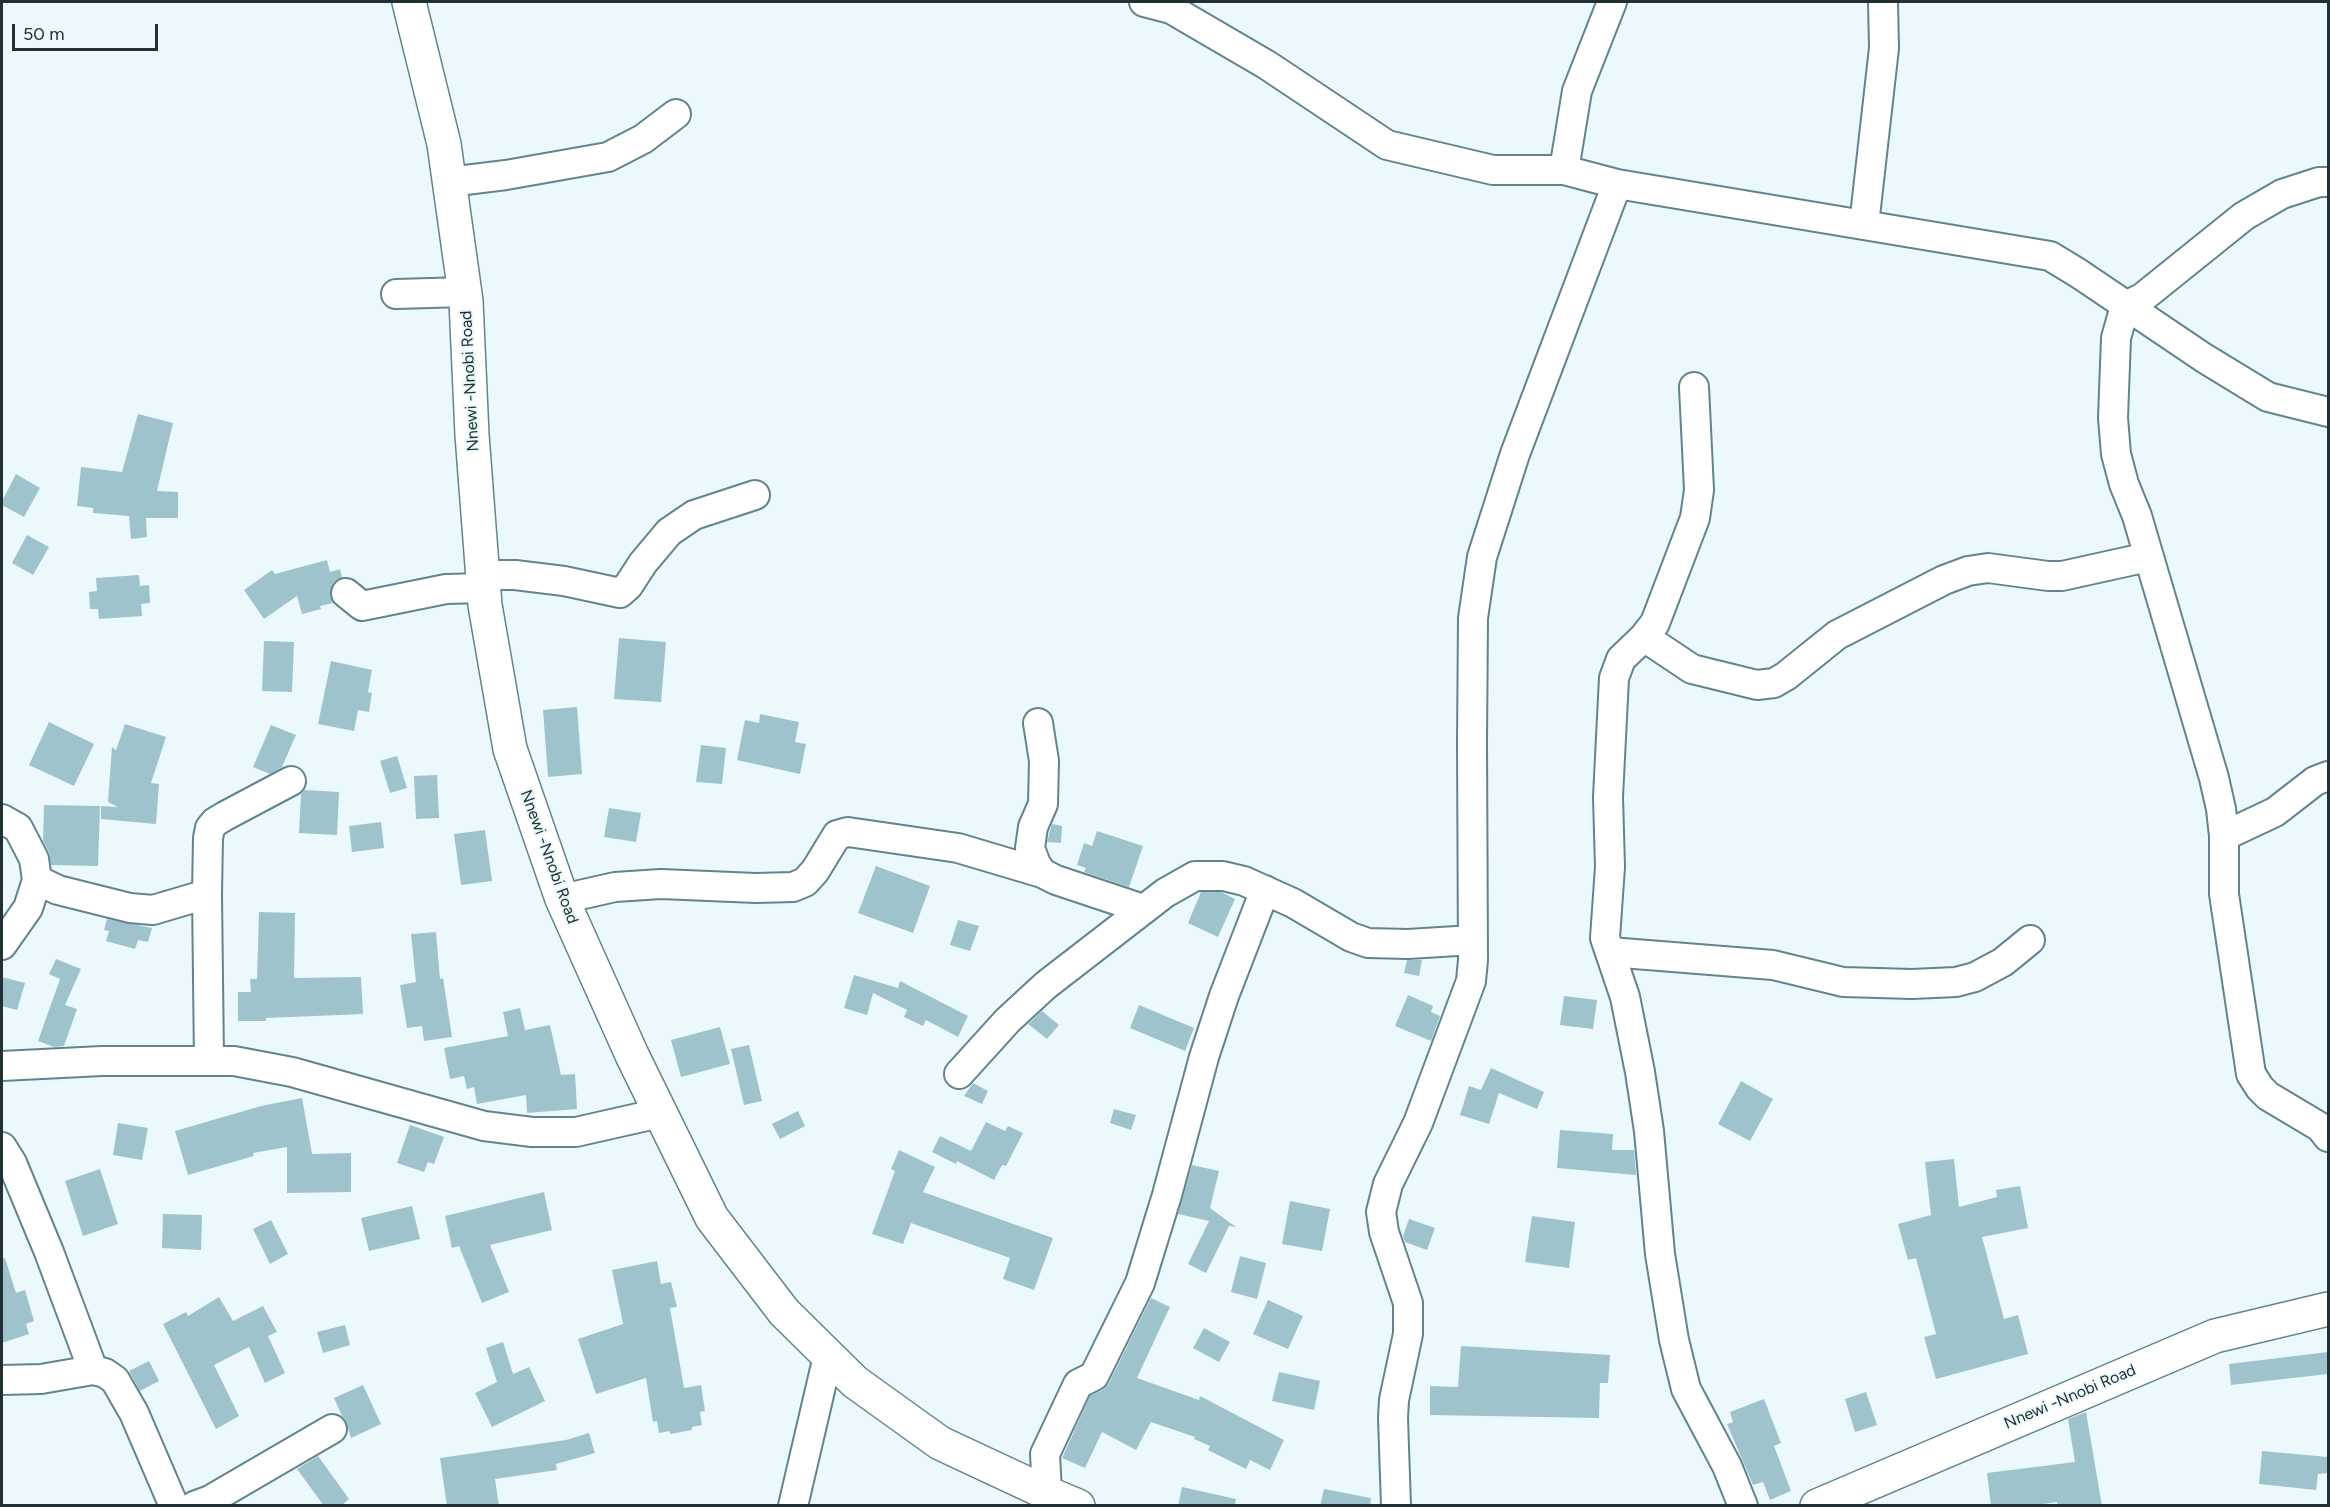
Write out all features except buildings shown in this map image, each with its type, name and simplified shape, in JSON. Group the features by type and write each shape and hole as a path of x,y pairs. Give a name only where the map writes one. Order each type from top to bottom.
{"main road":[{"name":"Nnewi -Nnobi Road","path":"409,2 444,144 465,292 472,435 484,582 510,749 562,899 632,1055 712,1218 784,1312 855,1382 940,1443 1078,1506"},
{"name":"Nnewi -Nnobi Road","path":"1817,1506 2215,1336 2328,1309"}],"street":[{"path":"1144,2 1171,9 1267,65 1387,145 1493,170 1564,170 1617,183 2050,256 2268,397 2328,412"},
{"path":"1564,170 1577,90 1612,2"},
{"path":"1864,225 1884,48 1883,2"},
{"path":"449,182 608,158 643,139 676,114"},
{"path":"2328,182 2319,182 2282,194 2244,216 2142,297 2125,306 2116,339 2113,373 2116,454 2124,484 2138,516 2148,557 2214,777 2221,809 2224,836 2224,894 2251,1074 2268,1096 2320,1127 2328,1137"},
{"path":"1396,1506 1394,1400 1408,1334 1408,1304 1384,1232 1381,1212 1388,1184 1418,1123 1471,981 1473,618 1482,557 1515,454 1617,183"},
{"path":"396,294 465,292"},
{"path":"1694,387 1699,490 1695,518 1655,623 1621,659 1614,678 1608,797 1610,867 1605,938 1625,997 1640,1072 1649,1131 1660,1254 1683,1379 1686,1389 1727,1466 1743,1506"},
{"path":"346,593 362,606 515,575 564,581 620,593 669,532 694,514 755,495"},
{"path":"1644,637 1692,669 1757,685 1774,683 1837,635 1944,580 1968,571 1988,568 2062,576 2148,557"},
{"path":"1038,723 1044,761 1043,804 1034,827 1030,849 1042,873"},
{"path":"2224,836 2275,812 2315,781 2328,776"},
{"path":"209,1060 208,838 215,822 291,781"},
{"path":"2,819 18,828 34,859 37,880 28,908 2,945"},
{"path":"562,899 615,887 661,885 793,887 805,882 837,835 848,832 958,848 1042,873 1056,880 1143,909"},
{"path":"959,1074 1008,1020 1046,985 1143,909 1194,876 1223,876 1244,881 1293,903 1351,937 1368,944 1473,940"},
{"path":"37,880 58,890 130,908 153,910 207,894"},
{"path":"1047,1493 1045,1454 1078,1384 1094,1376 1140,1283 1214,1027 1265,890"},
{"path":"1610,952 1762,964 1843,981 1912,984 1956,982 1975,977 2003,962 2030,940"},
{"path":"2,1066 102,1061 234,1061 292,1072 484,1126 532,1132 576,1132 660,1113"},
{"path":"2,1147 12,1163 49,1252 93,1370"},
{"path":"793,1506 828,1356"},
{"path":"2,1380 41,1379 93,1370 105,1373 115,1380 134,1413 174,1506"},
{"path":"194,1506 210,1500 332,1429"}]}
